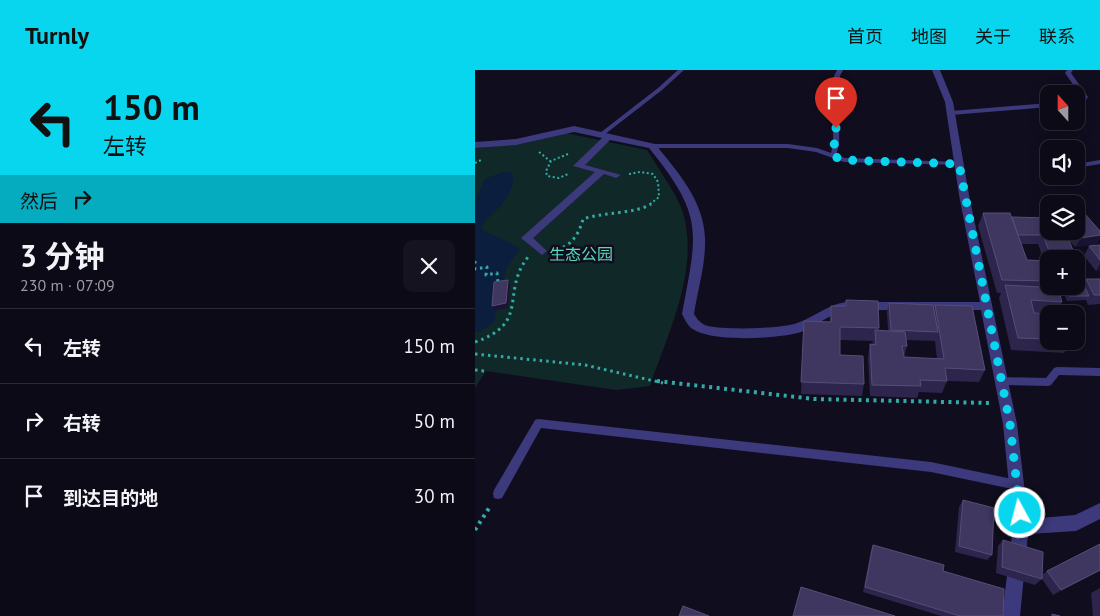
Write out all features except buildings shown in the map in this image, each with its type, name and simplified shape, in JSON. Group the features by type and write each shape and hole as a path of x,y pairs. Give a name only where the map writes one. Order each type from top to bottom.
{"street":[{"path":"936,70 951,113 1005,403 1017,486 1021,527 1011,616"},
{"path":"475,145 515,142 574,129 652,146 678,181 698,221 700,238 688,314 690,319 699,327 713,331 785,331 803,325 826,311 846,306 986,306"},
{"path":"605,135 578,166 616,175"},
{"path":"542,251 526,238 602,171"},
{"path":"1021,527 1076,523 1100,511"}],"lane":[{"path":"605,135 681,70"},
{"path":"833,156 836,145 837,76 840,70"},
{"path":"1070,70 1068,73 1076,85"},
{"path":"951,113 1040,106"},
{"path":"652,146 788,146 817,150 853,161 959,164"},
{"path":"1085,164 1100,162"},
{"path":"1001,381 1049,382 1057,371 1100,372"},
{"path":"499,494 538,422 931,467 1017,486"}],"path":[{"path":"475,342 491,337 504,326 513,309 517,279 522,263 533,254 563,249 575,238 581,228 583,219 611,212 640,210 651,206 659,197 658,182 653,174 640,172 616,175"},
{"path":"475,261 475,269 487,267 485,275 497,273 497,282 503,281"},
{"path":"510,280 517,279"},
{"path":"475,354 585,365 664,383 814,399 1005,403"},
{"path":"475,370 485,371"},
{"path":"475,530 499,494"}],"green space":[{"name":"生态公园","path":"566,133 647,150 672,190 683,213 687,234 688,256 680,301 673,323 650,386 616,390 486,371 475,388 475,148 521,144"}],"water":[{"path":"503,172 510,172 513,175 510,191 503,203 481,226 482,230 520,248 506,269 494,322 479,332 475,332 475,202 485,179"}],"route":[{"path":"836,128 836,145 833,156 843,160 959,164 1010,424 1020,513"}]}
